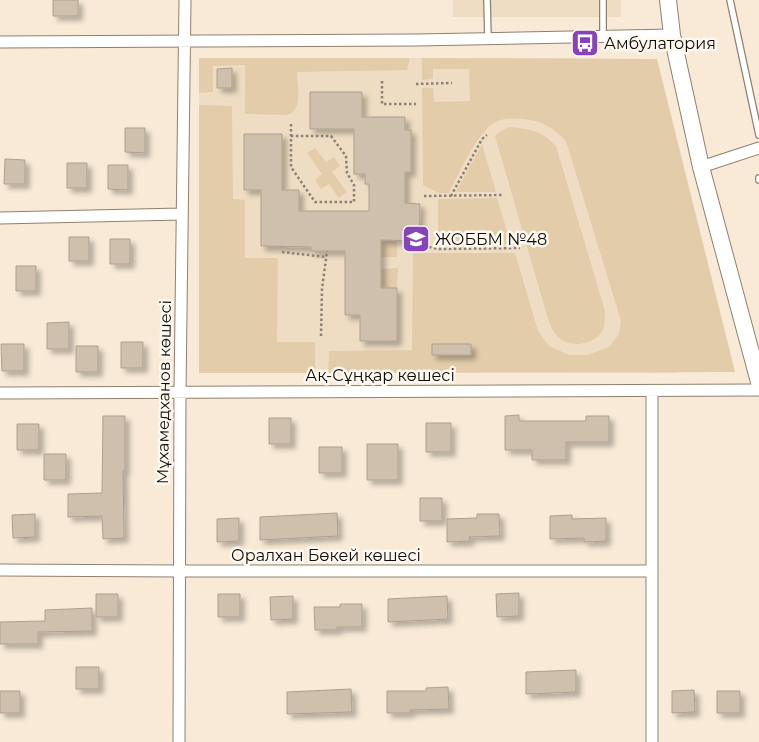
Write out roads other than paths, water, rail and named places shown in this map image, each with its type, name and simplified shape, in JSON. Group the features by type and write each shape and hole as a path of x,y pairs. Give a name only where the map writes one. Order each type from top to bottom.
{"main road":[{"path":"668,0 672,35 701,167 759,382"}],"street":[{"name":"Мұхамедханов көшесі","path":"179,742 180,392 185,0"},
{"path":"0,42 185,42 672,35"},
{"path":"701,167 759,148"},
{"path":"0,218 182,214"},
{"name":"Ақ-Сұңқар көшесі","path":"0,393 652,392 759,390"},
{"path":"652,392 652,742"},
{"name":"Оралхан Бөкей көшесі","path":"0,570 652,571"}],"lane":[{"path":"487,0 488,38"},
{"path":"602,0 603,36"},
{"path":"730,0 759,135"}],"place":[{"name":"Амбулатория","path":"585,43"},
{"name":"ЖОББМ №48","path":"416,239"}]}
